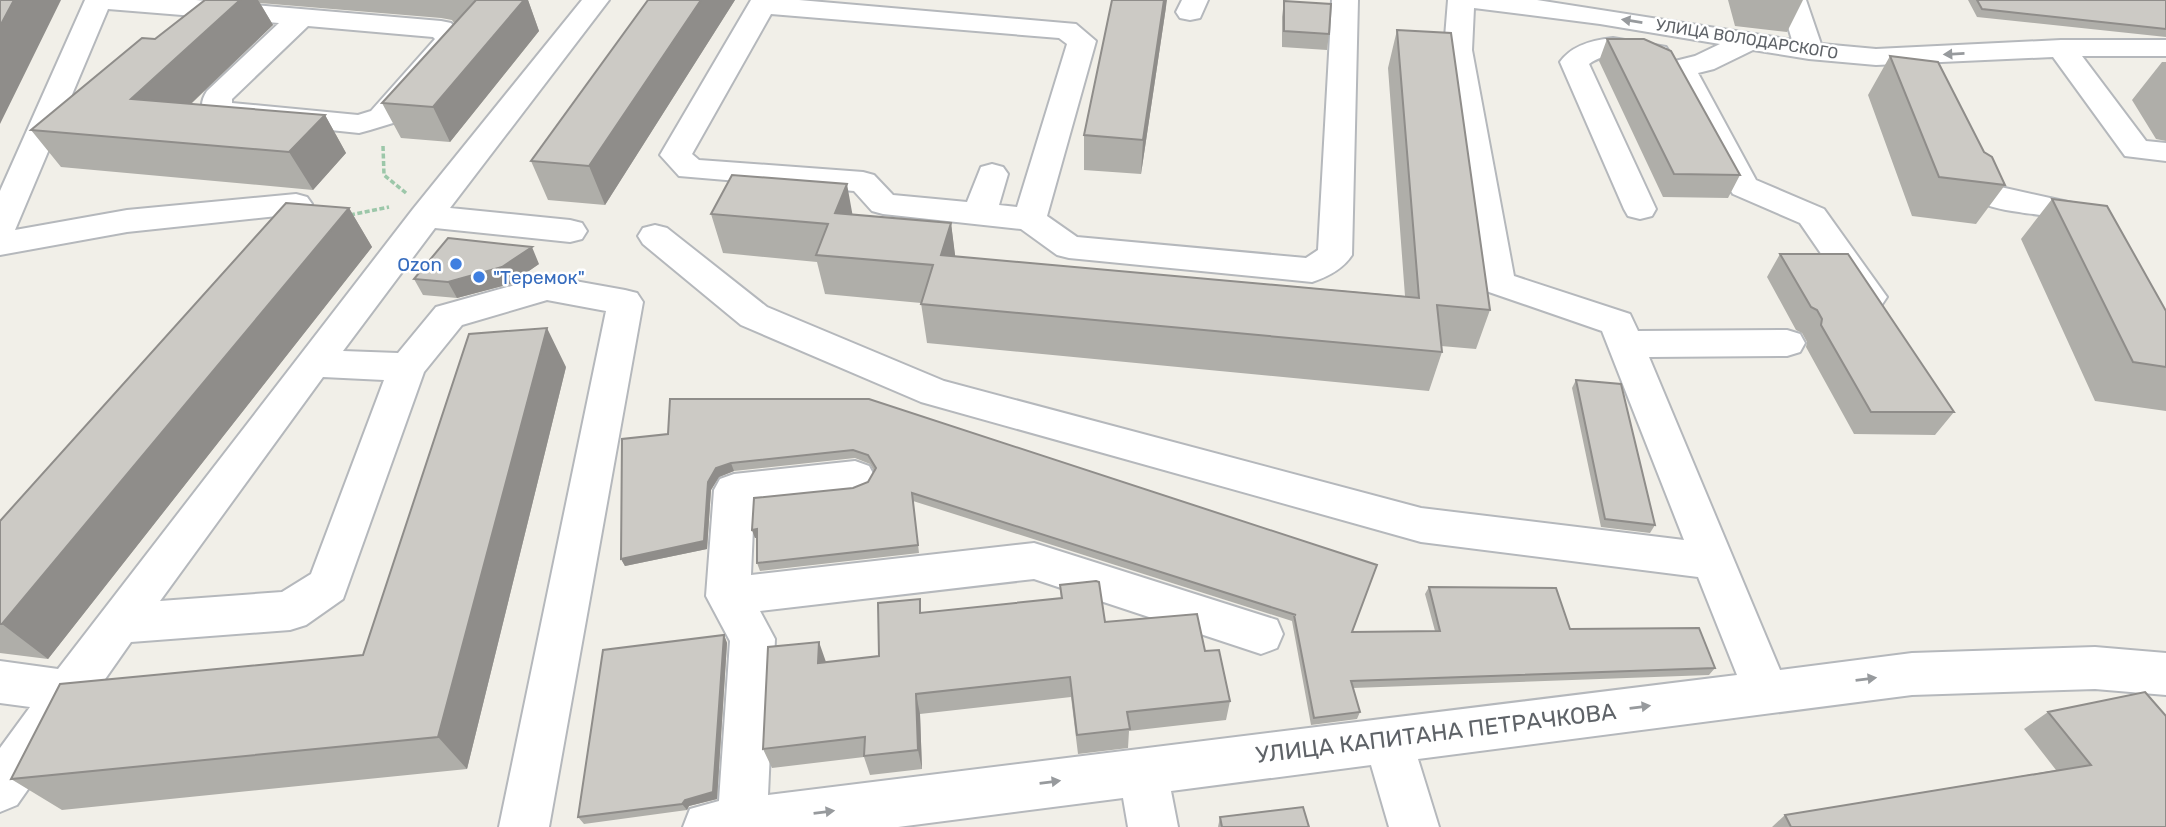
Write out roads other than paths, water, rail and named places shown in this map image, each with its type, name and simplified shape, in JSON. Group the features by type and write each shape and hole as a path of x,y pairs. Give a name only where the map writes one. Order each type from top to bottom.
{"street":[{"path":"0,228 11,178 99,0 302,17 441,29 450,39 382,117 359,124 217,111 217,97 302,17"},
{"path":"0,788 117,624 314,363 417,206 596,0"},
{"path":"1030,219 1082,41 1066,30 763,2 676,155 691,169 863,182 883,204 1030,219 1069,247 1312,270 1335,255 1345,0"},
{"path":"1461,0 1458,50 1498,283 1617,323 1766,691"},
{"name":"УЛИЦА ВОЛОДАРСКОГО","path":"1473,0 1695,31 1809,51 1875,57 1917,69 2022,51 2061,48 2166,48"},
{"path":"1687,0 1695,31"},
{"path":"1793,0 1809,51"},
{"path":"1681,68 1704,63 1747,41"},
{"path":"1640,209 1574,62 1597,47 1631,46 1656,52 1681,68 1744,187 1812,216 1884,319"},
{"path":"2061,48 2151,151 2166,176"},
{"path":"1947,132 1970,183 1995,198 2053,205 2082,222 2102,259"},
{"path":"979,214 992,174"},
{"path":"0,244 127,221 296,204"},
{"path":"417,206 570,231"},
{"path":"655,236 754,316 934,392 1422,525 1713,561"},
{"path":"117,624 290,611 328,586 407,368 449,316 547,288 625,302 524,827"},
{"path":"1625,344 1787,343"},
{"path":"314,363 407,368"},
{"path":"725,825 753,639 728,596 734,490 855,477"},
{"path":"728,596 1034,561 1261,634"},
{"name":"УЛИЦА КАПИТАНА ПЕТРАЧКОВА","path":"725,825 1912,674 2095,668 2166,674"},
{"path":"0,682 68,692"},
{"path":"1388,739 1414,827"},
{"path":"1143,770 1153,827"}],"place":[{"name":"Ozon","path":"456,264"},
{"name":"\"Теремок\"","path":"479,277"}]}
